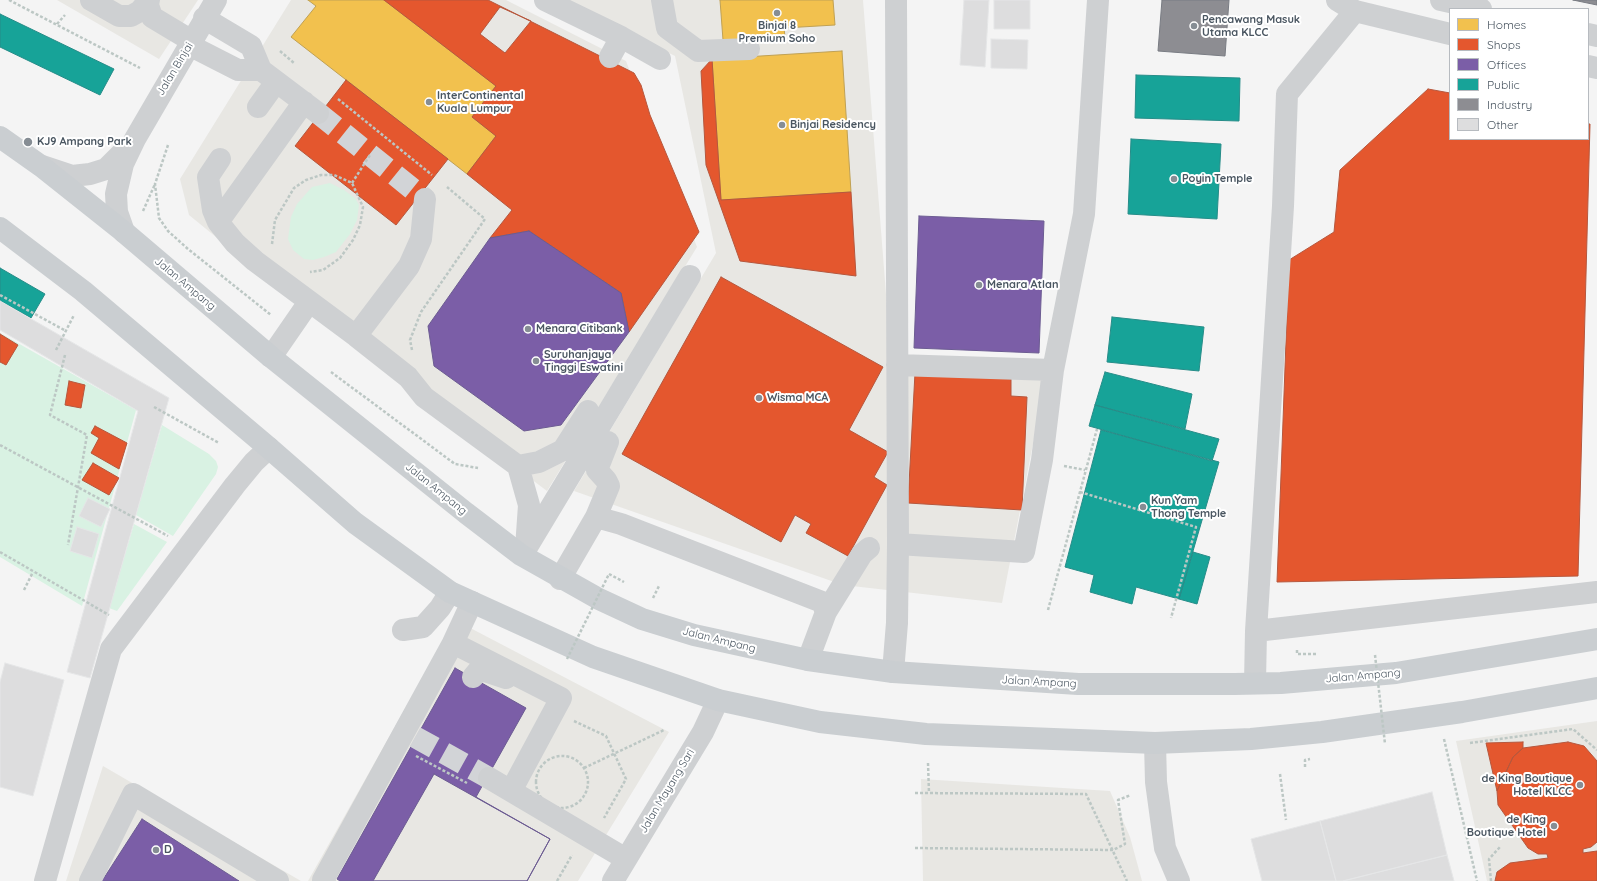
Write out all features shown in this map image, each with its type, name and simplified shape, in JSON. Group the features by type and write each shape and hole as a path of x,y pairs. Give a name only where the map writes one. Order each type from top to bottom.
{"main road":[{"name":"Jalan Ampang","path":"0,137 41,166 124,232 271,357 466,513 524,552 560,579 642,619 694,635 808,660 893,672 1078,684 1255,684 1396,673 1597,639"},
{"path":"0,228 83,291 269,448 355,523 450,592 593,657 718,700 820,722 926,734 1155,743 1251,739 1322,732 1462,712 1597,688"}],"street":[{"path":"92,0 119,16 131,16 140,11 148,1"},
{"name":"Jalan Binjai","path":"124,232 117,212 116,194 123,164 135,139 204,18 216,0"},
{"path":"545,0 568,5 660,59"},
{"path":"662,0 667,28 698,51 749,49"},
{"path":"893,672 897,623 898,544 896,0"},
{"path":"898,544 1024,552 1042,460 1053,370 1084,214 1098,0"},
{"path":"1441,0 1476,8"},
{"path":"148,1 152,17 191,43 238,70 268,76 311,107 218,222"},
{"path":"1255,684 1256,631 1283,206 1287,94 1346,6 1449,34"},
{"path":"204,18 251,46 268,76 258,107"},
{"path":"610,57 621,37"},
{"name":"Jalan Binjai","path":"41,166 72,176 90,174 106,169 135,139"},
{"path":"220,159 208,177 213,210 218,222 235,243 255,262 307,305 424,397 518,466 528,505 524,552"},
{"path":"356,336 409,266 422,239 425,199"},
{"path":"524,552 651,326 690,276"},
{"path":"307,305 356,336 408,377 424,397"},
{"path":"271,357 307,305"},
{"path":"897,366 1053,370"},
{"path":"518,466 539,462 562,450 588,411"},
{"path":"560,579 596,517 609,486 597,470 608,442"},
{"path":"45,881 111,649 254,462 269,448"},
{"path":"596,517 621,524 822,602 826,612"},
{"path":"808,660 826,612 862,554 869,548"},
{"path":"403,630 423,627 440,608 450,592"},
{"path":"1256,631 1597,592"},
{"path":"325,881 323,880 326,873 410,741 472,602"},
{"path":"453,643 561,698 511,791"},
{"path":"473,677 478,671 485,671 502,678 523,678"},
{"name":"Jalan Mayang Sari","path":"613,881 703,732 718,700"},
{"path":"1155,743 1156,782 1165,848 1179,881"},
{"path":"489,778 626,859"},
{"path":"90,881 133,794 278,881"}],"path":[{"path":"10,0 140,68"},
{"path":"57,24 65,15"},
{"path":"276,48 301,68"},
{"path":"338,98 436,179"},
{"path":"168,145 155,184 159,218 168,231 188,249 275,318"},
{"path":"352,183 370,154"},
{"path":"272,246 272,235 275,220 294,188 306,180 321,175 334,175 352,183 363,207 360,225 353,240 340,258 323,270 308,272"},
{"path":"408,377 415,369 410,340 421,312 485,219 442,184"},
{"path":"0,295 66,331"},
{"path":"56,350 75,314"},
{"path":"66,355 50,415 87,435 68,545"},
{"path":"154,407 219,443"},
{"path":"1048,610 1097,429"},
{"path":"0,445 170,538"},
{"path":"1080,492 1196,527 1170,618"},
{"path":"0,552 110,615"},
{"path":"24,590 33,572"},
{"path":"567,659 609,574"},
{"path":"653,598 659,586"},
{"path":"1375,655 1385,744"},
{"path":"554,711 606,736 616,754 626,778 558,881"},
{"path":"1470,743 1573,729 1597,750"},
{"path":"584,768 664,730"},
{"path":"1444,736 1477,881"},
{"path":"410,741 468,784"},
{"path":"560,756 567,757 579,763 584,768 587,777 587,787 584,796 577,803 568,807 558,808 541,798 536,786 536,778 541,766 547,761 560,756"},
{"path":"1305,760 1305,767"},
{"path":"928,763 929,793"},
{"path":"1280,774 1286,820"},
{"path":"915,793 1086,794 1126,881"},
{"path":"915,848 1113,850 1125,844 1118,800 1132,795"},
{"path":"1490,881 1489,859 1500,847"}],"shaded area":[{"path":"57,0 198,0 159,59"},
{"path":"291,0 506,0 626,61 697,247 547,491 298,304 189,215 180,179"},
{"path":"562,0 863,0 892,371 1046,377 1002,603 843,585 574,491 716,253 675,56"},
{"path":"455,620 669,732 578,881 308,881"},
{"name":"de King Boutique Hotel","path":"1597,721 1597,881 1487,881 1456,741"},
{"path":"103,766 301,881 66,881"},
{"path":"921,779 1110,791 1130,837 1142,881 923,881"}],"green space":[{"path":"330,183 344,190 355,198 359,205 357,220 350,234 336,252 313,260 304,259 293,250 288,239 291,217 297,204 312,187"},
{"path":"0,333 136,410 82,606 0,557"},
{"path":"162,425 209,454 216,461 218,467 216,474 173,536 136,515"},
{"path":"134,524 167,542 117,611 109,608"}],"building: Homes":[{"name":"InterContinental Kuala Lumpur","path":"308,0 384,0 496,86 472,117 496,136 467,174 291,37 316,6"},
{"name":"Binjai 8 Premium Soho","path":"720,0 833,0 835,25 784,28 785,37 723,40"},
{"name":"Binjai Residency","path":"842,51 851,192 721,200 712,59"}],"building: Shops":[{"path":"384,0 488,0 634,73 641,85 650,115 699,232 629,332 621,293 529,231 490,238 512,210 467,174 496,136 472,117 496,86"},
{"path":"500,7 531,21 505,53 480,34"},
{"path":"712,59 721,200 851,192 856,276 740,261 706,165 701,71"},
{"path":"346,80 448,159 396,225 295,146"},
{"path":"1428,89 1449,93 1449,140 1589,140 1590,124 1578,576 1277,582 1289,260 1334,232 1340,170"},
{"name":"Wisma MCA","path":"721,277 883,367 849,430 888,452 874,477 887,485 848,556 806,533 811,524 795,515 781,542 622,454"},
{"path":"0,334 18,345 6,365 0,362"},
{"path":"915,373 1011,379 1011,396 1027,397 1022,510 908,503"},
{"path":"69,381 85,385 81,408 65,405"},
{"path":"95,426 127,443 119,469 91,453 99,438 91,433"},
{"path":"93,463 119,478 109,495 82,480"},
{"path":"1523,742 1523,748 1513,757 1497,791 1486,743"},
{"name":"de King Boutique Hotel","path":"1568,742 1584,746 1597,761 1597,842 1591,847 1583,849 1583,853 1597,851 1597,881 1495,881 1497,872 1510,863 1548,858 1547,854 1538,854 1528,848 1498,805 1497,791 1513,757 1523,748"}],"building: Offices":[{"name":"Menara Atlan","path":"919,216 1044,221 1039,353 914,348"},
{"name":"Menara Citibank","path":"529,231 621,293 629,332 561,425 524,431 434,366 428,326 490,238"},
{"path":"455,668 526,708 476,797 550,839 527,881 340,881 337,879"},
{"path":"434,774 550,839 527,881 373,881"},
{"name":"D","path":"142,819 239,881 102,881"}],"building: Public":[{"path":"0,14 114,69 100,95 0,47"},
{"path":"1136,75 1240,78 1239,121 1135,118"},
{"name":"Poyin Temple","path":"1131,139 1221,144 1217,219 1128,214"},
{"path":"0,268 45,294 31,318 0,301"},
{"path":"1112,317 1204,327 1199,371 1107,362"},
{"path":"1105,372 1192,394 1185,429 1095,405"},
{"path":"1095,405 1219,439 1212,461 1089,426"},
{"name":"Kun Yam Thong Temple","path":"1101,430 1219,462 1179,599 1136,587 1132,604 1090,592 1094,575 1065,567"},
{"path":"1193,552 1210,557 1197,604 1179,599"}],"building: Industry":[{"name":"Pencawang Masuk Utama KLCC","path":"1162,0 1229,0 1225,56 1158,51"},
{"path":"1573,0 1597,0 1597,5"}],"building: Other":[{"path":"964,0 989,0 985,67 960,65"},
{"path":"994,0 1030,0 1030,29 994,29"},
{"path":"991,39 1028,40 1027,69 991,68"},
{"path":"0,301 169,398 90,678 67,672 138,411 0,330"},
{"path":"88,498 110,509 101,527 79,516"},
{"path":"77,527 99,534 92,558 70,551"},
{"path":"5,663 64,680 33,796 0,787 0,682"},
{"path":"1432,792 1447,855 1343,881 1336,881 1320,821"},
{"path":"1320,821 1336,881 1262,881 1251,839"},
{"path":"1447,855 1454,881 1343,881"}],"tunnel":[{"path":"318,113 425,199"},
{"path":"415,737 489,778"}],"place":[{"name":"Binjai 8 Premium Soho","path":"777,13"},
{"name":"Pencawang Masuk Utama KLCC","path":"1194,26"},
{"name":"InterContinental Kuala Lumpur","path":"429,102"},
{"name":"Binjai Residency","path":"782,125"},
{"name":"KJ9 Ampang Park","path":"28,142"},
{"name":"Poyin Temple","path":"1174,179"},
{"name":"Menara Atlan","path":"979,285"},
{"name":"Menara Citibank","path":"528,329"},
{"name":"Suruhanjaya Tinggi Eswatini","path":"536,361"},
{"name":"Wisma MCA","path":"759,398"},
{"name":"Kun Yam Thong Temple","path":"1143,507"},
{"name":"de King Boutique Hotel KLCC","path":"1580,785"},
{"name":"de King Boutique Hotel","path":"1554,826"},
{"name":"D","path":"156,850"}]}
